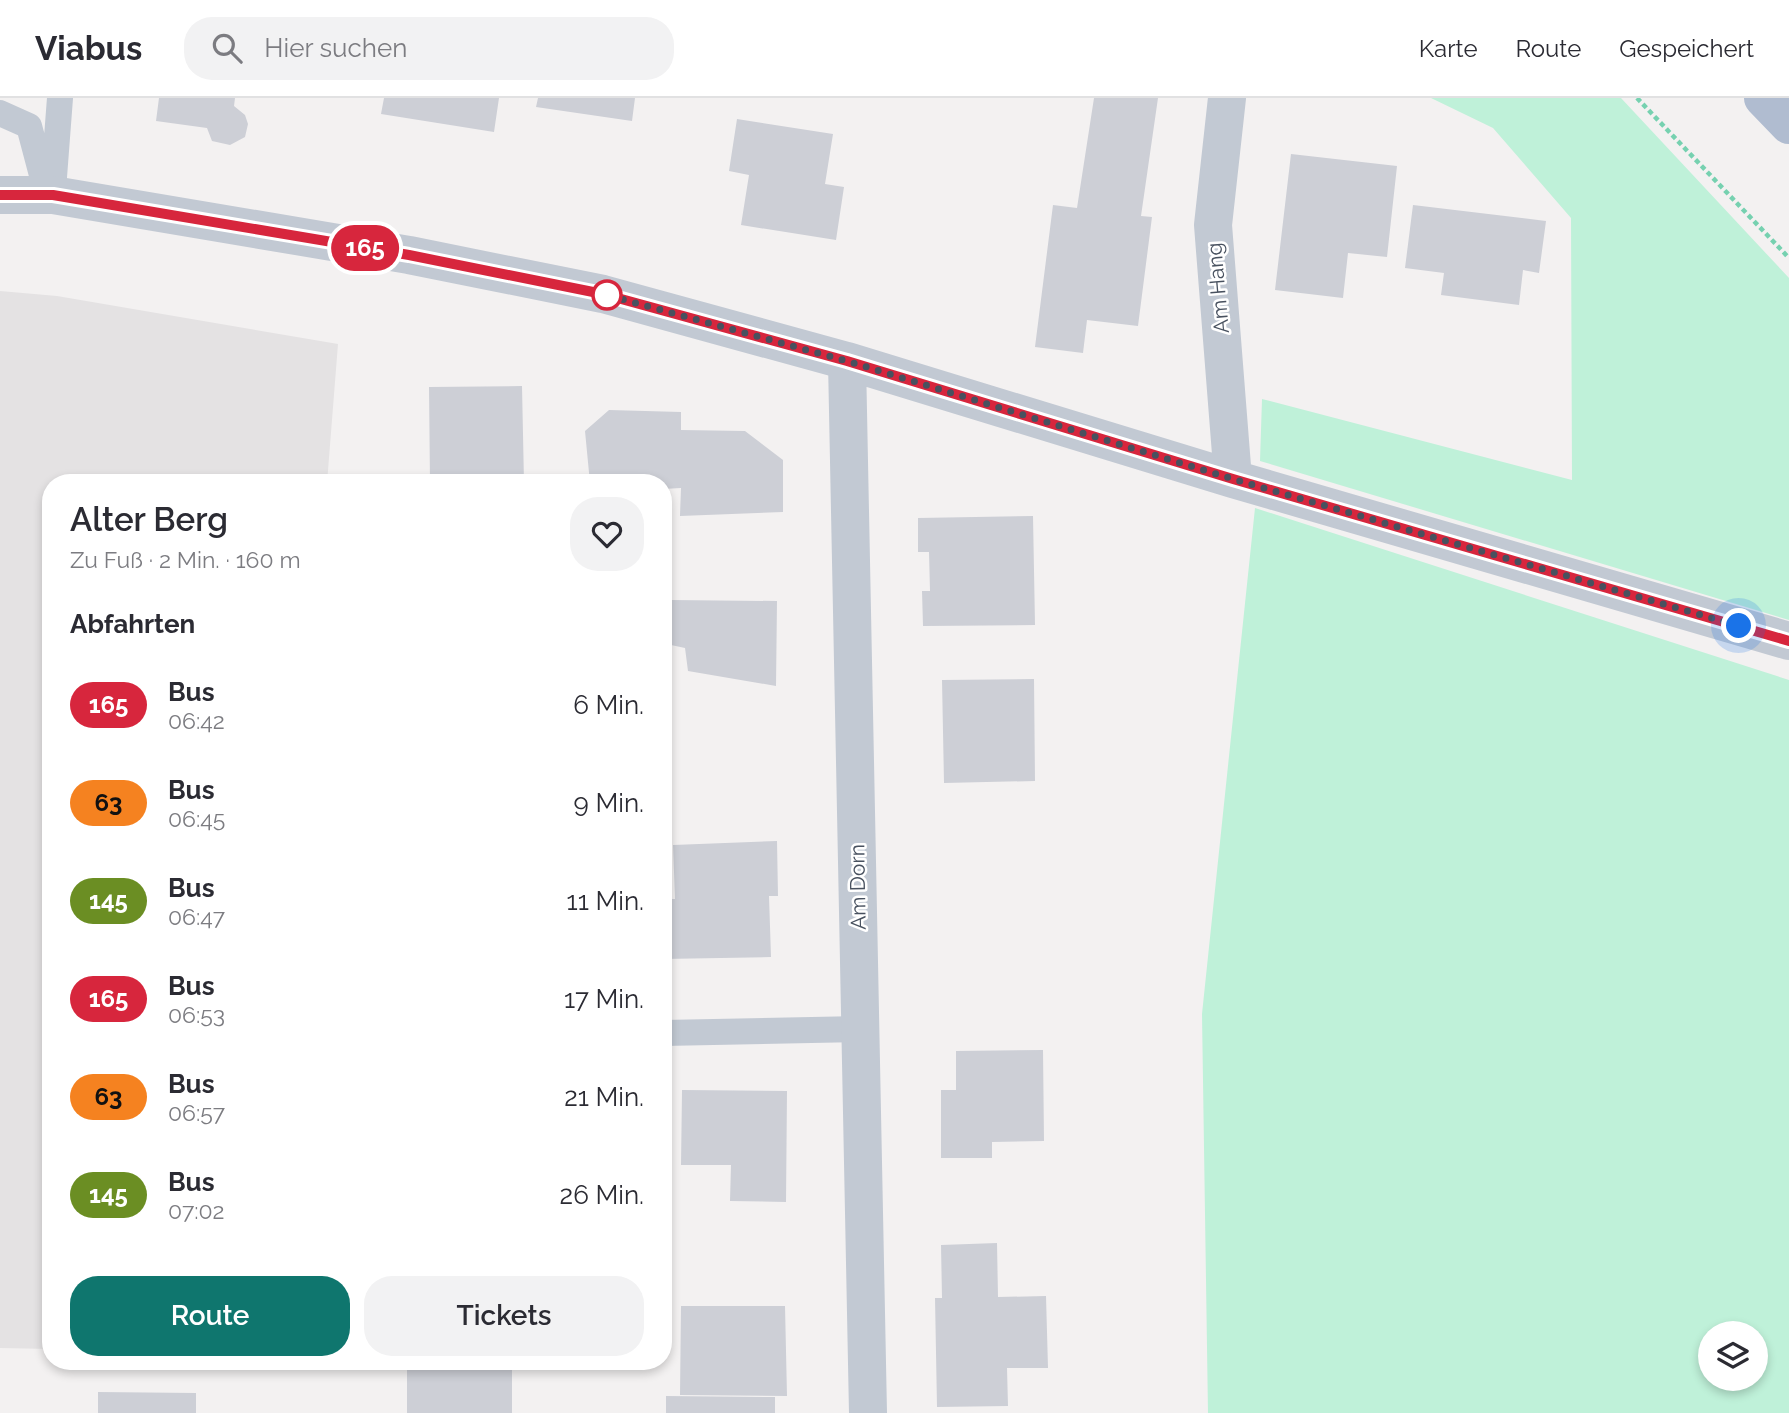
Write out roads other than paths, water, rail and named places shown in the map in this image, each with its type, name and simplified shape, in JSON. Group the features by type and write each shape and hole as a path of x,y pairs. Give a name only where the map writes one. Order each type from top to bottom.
{"main road":[{"path":"1763,98 1789,125"}],"street":[{"name":"Am Hang","path":"1227,98 1213,225 1233,479"},
{"path":"0,195 50,195 409,255 603,294 847,361 1233,479 1789,641"},
{"name":"Am Dorn","path":"847,361 868,1413"}],"lane":[{"path":"50,195 60,98"},
{"path":"0,113 29,126 50,195"},
{"path":"672,1033 861,1029"}]}
